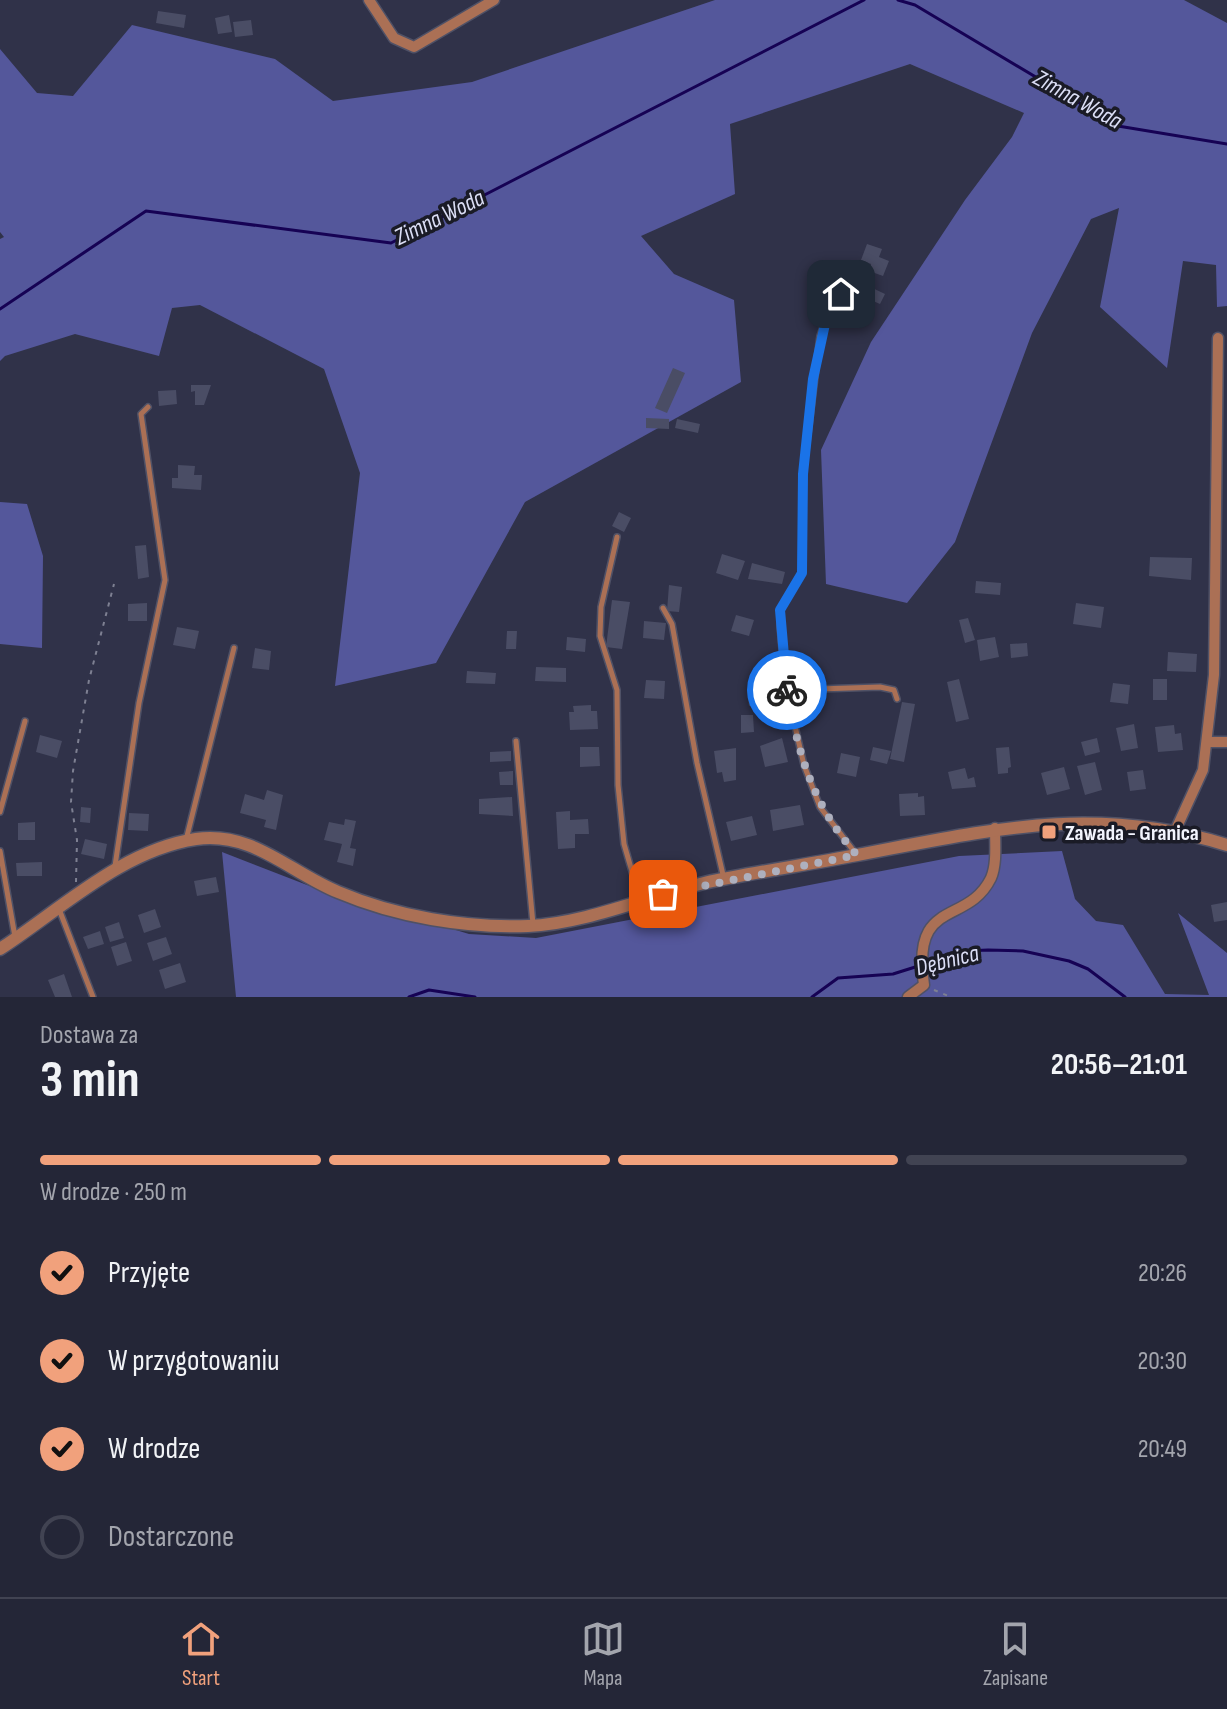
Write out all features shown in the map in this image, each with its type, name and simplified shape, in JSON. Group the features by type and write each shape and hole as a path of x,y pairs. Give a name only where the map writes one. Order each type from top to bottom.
{"street":[{"path":"369,0 394,38 414,47 494,0"},
{"path":"1176,829 1203,770 1207,742 1217,607 1218,338"},
{"path":"1207,742 1227,742"},
{"path":"0,949 116,871 186,841 214,838 251,844 337,892 373,905 490,926 533,926 724,880 995,828 1068,823 1176,829 1227,845"},
{"path":"908,997 924,985 920,959 930,930 941,917 977,897 991,878 995,828"}],"lane":[{"path":"841,294 827,315 813,379 801,497 802,573 780,610 787,690 801,753 820,807 857,855"},
{"path":"116,871 115,855 139,703 165,580 141,414 148,407"},
{"path":"617,537 601,607 600,636 617,690 619,800 624,844 640,900"},
{"path":"663,608 672,624 697,763 724,880"},
{"path":"186,841 234,648"},
{"path":"787,690 880,687 894,690 897,699"},
{"path":"0,812 25,721"},
{"path":"516,741 533,926"},
{"path":"0,851 15,940"},
{"path":"58,908 93,997"}],"path":[{"path":"80,894 75,881 77,840 71,802 73,771 89,680 114,584"},
{"path":"924,985 951,997"}],"shaded area":[{"path":"715,0 1184,0 1227,23 1227,306 1217,307 1216,265 1183,261 1167,368 1100,307 1119,208 1091,219 1032,333 955,542 907,603 826,584 821,450 871,342 965,200 1012,137 1024,113 910,64 730,124 735,194 641,236 674,274 734,300 741,382 525,502 436,663 335,686 360,473 324,369 200,305 172,308 159,356 75,334 5,356 0,361 0,239 4,237 0,232 0,49 37,93 73,96 132,25 275,59 333,101 472,82"},
{"path":"0,502 27,504 43,556 42,648 0,644"},
{"path":"1062,851 1075,899 1096,921 1123,925 1165,994 1209,995 1178,913 1227,953 1227,997 236,997 222,852 307,885 469,934 536,938 959,856"}],"building":[{"path":"158,11 186,15 184,28 156,23"},
{"path":"229,15 232,32 218,34 215,18"},
{"path":"251,20 253,35 235,37 233,22"},
{"path":"867,244 882,249 879,257 889,261 883,276 869,271 871,264 861,260"},
{"path":"862,283 885,294 880,304 857,294"},
{"path":"673,368 685,373 667,413 655,408"},
{"path":"191,385 211,385 204,405 195,405 195,391 191,392"},
{"path":"176,390 177,404 159,406 158,391"},
{"path":"646,418 669,419 669,429 646,428"},
{"path":"677,419 700,424 698,433 675,428"},
{"path":"178,465 195,466 194,475 202,475 201,490 172,488 172,478 178,478"},
{"path":"619,512 631,518 624,532 612,526"},
{"path":"146,545 149,577 138,579 135,546"},
{"path":"722,554 745,561 738,580 716,573"},
{"path":"1150,557 1192,558 1191,580 1149,576"},
{"path":"752,563 785,572 782,584 748,579"},
{"path":"976,581 1001,583 1000,595 975,593"},
{"path":"669,585 682,587 679,612 667,611"},
{"path":"612,600 630,602 622,649 606,647"},
{"path":"147,603 147,621 128,621 128,604"},
{"path":"1076,603 1104,607 1101,628 1073,624"},
{"path":"736,615 754,620 749,636 731,631"},
{"path":"968,618 975,640 965,643 959,620"},
{"path":"644,621 666,623 664,640 643,638"},
{"path":"177,627 199,631 195,649 173,645"},
{"path":"507,631 517,631 516,649 506,649"},
{"path":"567,637 586,639 585,652 566,650"},
{"path":"995,637 999,657 980,661 977,640"},
{"path":"1027,643 1028,656 1011,658 1010,644"},
{"path":"255,648 271,651 269,670 252,668"},
{"path":"1168,652 1197,654 1196,672 1167,671"},
{"path":"536,667 566,668 566,682 535,681"},
{"path":"467,671 496,673 495,684 466,683"},
{"path":"959,679 969,719 956,722 947,682"},
{"path":"1153,679 1167,679 1167,700 1153,700"},
{"path":"646,680 665,681 664,699 644,698"},
{"path":"771,681 774,708 757,710 756,706 749,706 747,690 755,690 754,683"},
{"path":"1113,683 1130,685 1128,704 1110,702"},
{"path":"902,702 915,704 904,762 890,759"},
{"path":"591,705 591,711 597,711 598,729 570,730 569,712 574,712 573,706"},
{"path":"741,715 753,715 754,732 741,733"},
{"path":"1134,724 1138,748 1121,751 1116,728"},
{"path":"1174,725 1175,734 1181,733 1183,750 1158,752 1155,727"},
{"path":"40,735 62,741 57,758 36,752"},
{"path":"782,738 788,762 765,767 760,746"},
{"path":"1097,738 1100,752 1085,756 1081,742"},
{"path":"580,747 599,747 600,766 580,767"},
{"path":"873,747 891,751 887,764 870,760"},
{"path":"1009,747 1011,767 1008,773 998,774 996,748"},
{"path":"736,748 736,780 724,782 722,772 717,773 714,751"},
{"path":"511,751 511,761 490,762 490,752"},
{"path":"841,753 860,757 856,777 837,773"},
{"path":"1095,762 1102,790 1085,795 1077,766"},
{"path":"1064,767 1070,789 1047,795 1041,773"},
{"path":"965,768 968,779 974,777 976,787 952,789 948,772"},
{"path":"1143,770 1146,789 1130,791 1127,772"},
{"path":"513,771 513,785 500,785 499,772"},
{"path":"267,790 283,795 276,830 264,827 266,820 240,813 245,794 264,800"},
{"path":"918,793 918,797 924,796 925,815 900,816 899,794"},
{"path":"512,797 513,816 479,814 479,799"},
{"path":"800,805 804,825 773,831 770,810"},
{"path":"81,807 91,808 90,823 80,822"},
{"path":"570,811 570,820 588,819 589,834 575,834 575,848 558,849 556,812"},
{"path":"129,813 149,814 148,831 128,830"},
{"path":"752,816 757,835 731,841 726,822"},
{"path":"345,819 356,821 350,848 356,849 353,866 337,862 342,844 324,840 329,822 344,825"},
{"path":"35,822 35,840 18,840 18,823"},
{"path":"85,839 107,844 104,859 81,854"},
{"path":"42,862 42,876 17,876 16,863"},
{"path":"216,877 219,892 197,896 194,881"},
{"path":"1227,902 1227,920 1214,922 1211,905"},
{"path":"155,909 161,927 144,933 138,915"},
{"path":"119,922 124,938 110,942 105,927"},
{"path":"100,931 104,944 88,949 83,937"},
{"path":"166,937 172,954 153,961 147,943"},
{"path":"126,942 132,961 117,966 111,947"},
{"path":"180,963 186,982 165,989 159,970"},
{"path":"64,974 72,997 55,997 48,980"}],"waterway":[{"name":"Zimna Woda","path":"0,309 146,211 391,243 864,0"},
{"name":"Zimna Woda","path":"898,0 915,5 1118,126 1227,144"},
{"name":"Dębnica","path":"812,997 838,978 893,974 966,951 988,950 1023,951 1069,961 1088,969 1125,997"},
{"path":"409,997 429,990 475,997"}],"way so far":[{"path":"663,894 857,855 820,807 804,765 787,690"}],"place":[{"name":"Zawada - Granica","path":"1049,832"}],"route":[{"path":"787,690 780,610 802,573 801,509 813,379 820,336 827,315 841,294"}]}
